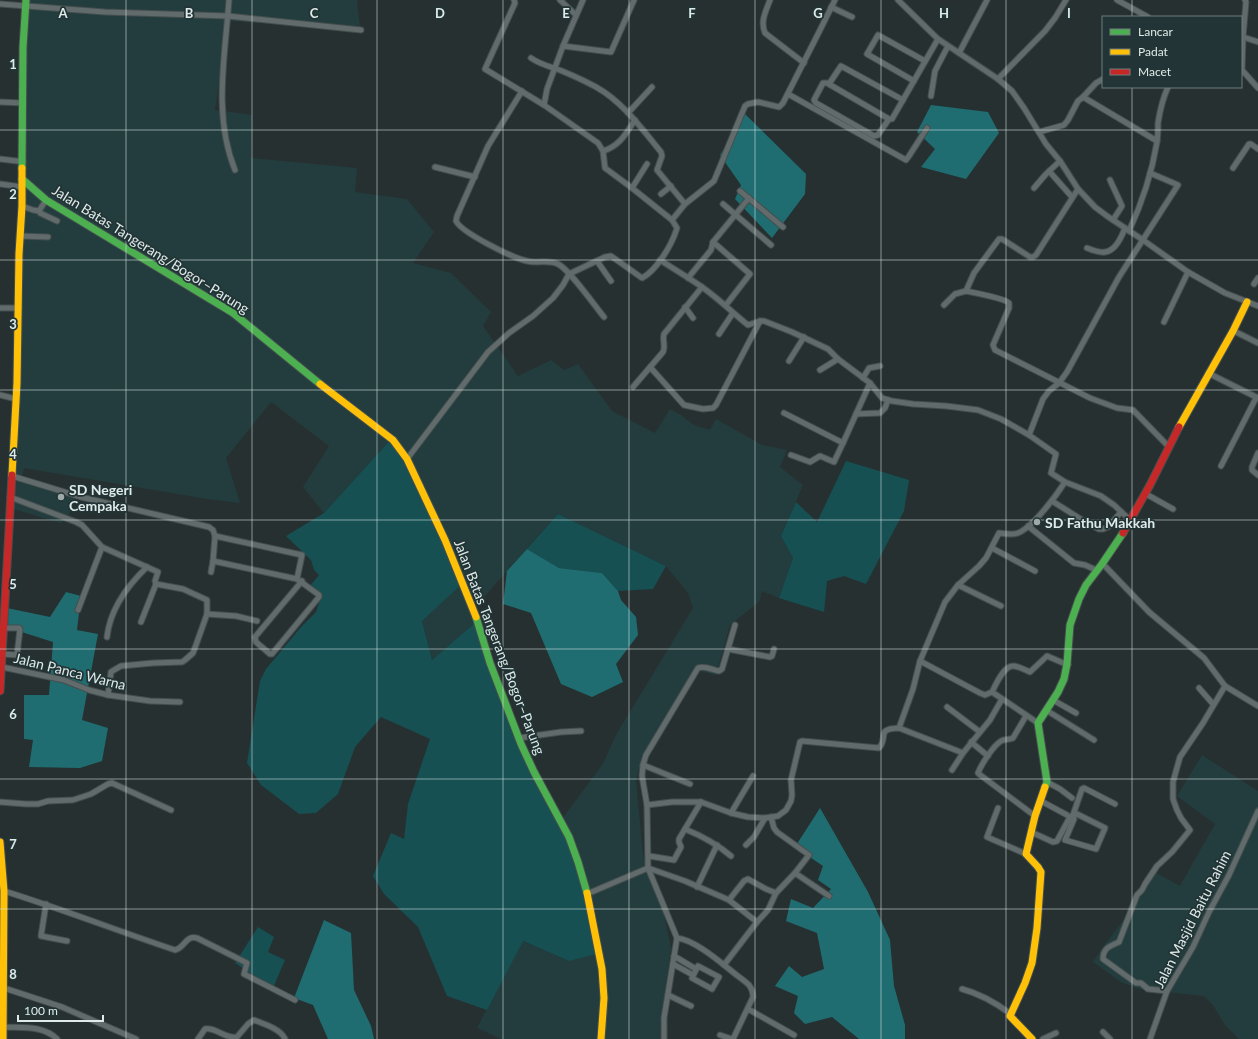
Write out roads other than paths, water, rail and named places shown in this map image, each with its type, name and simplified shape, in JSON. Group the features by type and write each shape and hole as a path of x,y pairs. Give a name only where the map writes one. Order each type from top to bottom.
{"main road":[{"path":"0,691 2,667 2,628 16,398 23,161 23,47 26,3"},
{"name":"Jalan Batas Tangerang/Bogor–Parung","path":"22,179 46,200 233,313 303,371 393,440 408,459 445,540 474,610 490,663 519,738 534,772 569,837 578,862 587,894 602,969 604,998 601,1039"},
{"path":"1032,1039 1010,1017 1029,974 1037,928 1041,872 1026,854 1035,816 1047,782 1038,723 1066,675 1068,665 1068,636 1071,621 1084,589 1146,494 1208,373 1234,331 1247,302"},
{"path":"0,842 4,891 2,972 4,988 3,1039"}],"street":[{"path":"229,0 222,82 223,112 228,149 235,170"},
{"path":"408,459 488,352 553,298 560,290 569,274 606,256 611,256 642,278 647,276 660,260 677,228 672,220 605,168 604,151 598,143 544,105 484,69 515,4 514,0"},
{"path":"560,0 576,15"},
{"path":"544,105 554,69 583,0"},
{"path":"563,46 611,52 634,0"},
{"path":"770,0 763,18 765,33 804,63"},
{"path":"672,220 685,204 714,181 745,106 758,102 779,107 783,103 835,0"},
{"path":"898,0 938,39 1012,91 1046,144 1060,161 1078,189 1096,207 1188,272 1210,285 1258,306"},
{"path":"959,53 987,0"},
{"path":"998,80 1045,31 1066,0"},
{"path":"1117,0 1146,16"},
{"path":"1245,0 1242,70 1258,88"},
{"path":"0,4 26,3 112,12 228,16 361,30"},
{"path":"831,7 852,17"},
{"path":"914,81 867,54 878,35 925,61"},
{"path":"1243,37 1258,42"},
{"path":"889,119 829,84 823,83 814,100 816,104 874,136 878,135 889,119 892,119 938,39"},
{"path":"931,96 935,71 948,46"},
{"path":"532,58 597,88 609,95 628,113 662,153 657,169 685,204"},
{"path":"829,84 841,66 903,100"},
{"path":"1039,132 1064,126 1078,101 1096,83 1102,80"},
{"path":"628,113 652,87"},
{"path":"1087,248 1102,252 1111,250 1127,229 1140,207 1150,173 1157,141 1160,110 1168,88"},
{"path":"522,91 488,146 456,221 460,227 512,255 529,262 552,262 563,267 604,317"},
{"path":"788,94 906,160 927,128"},
{"path":"1083,97 1157,141"},
{"path":"0,102 23,103"},
{"path":"604,151 616,146 635,120"},
{"path":"1233,168 1249,144 1258,149"},
{"path":"0,159 23,161"},
{"path":"1034,188 1060,161"},
{"path":"632,188 647,164"},
{"path":"435,167 475,177"},
{"path":"1050,171 1072,197"},
{"path":"1029,435 1043,399 1059,383 1067,372 1119,277 1178,185 1150,173"},
{"path":"1110,180 1122,206 1113,220"},
{"path":"0,184 22,187"},
{"path":"661,194 671,186"},
{"path":"966,291 974,273 999,239 1002,239 1030,257 1036,255 1078,189"},
{"path":"740,191 784,227"},
{"path":"688,278 711,250 713,242 749,198"},
{"path":"39,211 46,200"},
{"path":"722,204 771,245"},
{"path":"22,206 39,211 40,213 57,221"},
{"path":"20,236 48,238"},
{"path":"713,242 750,274 726,305"},
{"path":"660,260 702,287 726,305 733,313 748,325 760,321 769,322 828,349 838,359 870,383 880,396 888,400 913,404 978,410 1001,419 1029,435 1056,454 1051,473 1065,482 1101,496 1114,505 1130,520"},
{"path":"596,261 611,281"},
{"path":"1164,322 1188,272"},
{"path":"1254,284 1258,278"},
{"path":"633,387 664,350 664,334 702,287"},
{"path":"944,305 955,294 966,291 1006,300 1009,303 1009,308 993,346 994,350 1090,398 1113,407 1133,410 1169,447"},
{"path":"685,307 693,318"},
{"path":"0,308 19,308"},
{"path":"719,334 733,313"},
{"path":"650,367 684,406 697,409 713,408 716,405 760,321"},
{"path":"1234,331 1258,343"},
{"path":"789,361 804,337"},
{"path":"820,370 838,359"},
{"path":"863,378 869,368 880,366"},
{"path":"1208,373 1257,398 1220,466"},
{"path":"792,455 810,462 820,456 834,462 870,383"},
{"path":"0,395 16,398"},
{"path":"856,414 880,413 885,408 888,400"},
{"path":"784,413 843,443"},
{"path":"1258,453 1252,467 1252,470 1258,475"},
{"path":"12,476 81,496 209,527 214,530 215,536 211,572"},
{"path":"899,728 913,689 920,661 944,605 958,585 986,558 999,534 1016,533 1028,526 1052,501 1065,482"},
{"path":"1146,494 1173,509"},
{"path":"10,497 76,522 82,526 102,547 158,572 155,581 156,584 141,622"},
{"path":"1052,501 1099,529 1108,527 1121,512"},
{"path":"1028,526 1074,563 1085,565 1096,570"},
{"path":"213,560 299,580 319,595 319,597 272,654 270,654 256,642 255,637 299,580 302,555 215,536"},
{"path":"78,610 102,547"},
{"path":"992,548 1035,570"},
{"path":"1102,563 1149,612 1204,658 1225,686 1258,706"},
{"path":"107,637 109,622 117,604 139,574 147,567"},
{"path":"108,695 111,672 121,666 182,662 193,653 207,614 207,600 183,589 156,584"},
{"path":"958,585 1001,606"},
{"path":"207,614 236,616 257,621"},
{"path":"664,1039 664,1018 677,938 648,868 647,806 642,776 643,765 646,755 698,668 701,667 721,671 735,625"},
{"path":"2,628 13,627 20,629 17,656 2,654"},
{"path":"728,649 770,657 772,656 774,649"},
{"path":"920,661 980,694 992,692 1002,674 1010,667 1015,666 1030,672 1048,656 1068,665"},
{"name":"Jalan Panca Warna","path":"2,667 64,680 89,690 108,695 150,701 180,702"},
{"path":"1167,991 1148,989 1141,983 1136,983 1103,959 1103,954 1107,947 1119,942 1137,895 1142,890 1156,866 1172,852 1190,830 1181,818 1173,799 1173,782 1180,757 1203,723 1225,686"},
{"path":"1199,688 1213,704"},
{"path":"992,692 1038,723"},
{"path":"952,770 971,742 990,720 1002,699"},
{"path":"1052,700 1076,713"},
{"path":"947,707 980,732"},
{"path":"1046,710 1094,740"},
{"path":"1026,716 1013,738 998,742 979,770 979,774 1035,816"},
{"path":"647,806 672,802 701,802 731,813 748,817 765,818 781,814 790,804 792,795 791,780 800,742 802,741 879,748 881,747 886,730 899,728 963,753"},
{"path":"519,738 561,732 581,731"},
{"path":"971,742 988,756"},
{"path":"643,765 690,784"},
{"path":"731,813 753,776"},
{"path":"1047,782 1072,798"},
{"path":"0,802 38,804 48,801 73,800 91,794 112,783 171,810"},
{"path":"1031,832 1053,842 1057,841 1070,817 1082,789 1084,788 1116,804"},
{"path":"1041,801 1074,818 1065,840 1096,849 1104,828 1077,814 1070,815"},
{"path":"649,856 674,860 681,846 679,841 701,802"},
{"path":"998,808 987,837 1026,854"},
{"name":"Jalan Masjid Baitu Rahim","path":"1150,1039 1167,991 1193,947 1209,912 1229,875 1258,811"},
{"path":"724,965 756,922 768,910 776,893 809,855 777,832 774,828 771,817"},
{"path":"746,845 754,837 765,818"},
{"path":"685,829 703,836 731,856"},
{"path":"697,886 717,845"},
{"path":"587,894 648,868 667,874 729,900 756,922"},
{"path":"795,872 829,896"},
{"path":"729,900 748,879 776,893"},
{"path":"4,891 46,904 128,935 175,950 180,948 188,938 197,938 247,963 244,974 295,1000"},
{"path":"46,904 41,936 67,941"},
{"path":"677,938 682,938 690,942 724,965 752,990 753,997 732,1039 720,1035"},
{"path":"674,956 696,969"},
{"path":"673,964 693,975 692,978 712,989 719,978 718,976 698,966 693,975"},
{"path":"4,988 62,1007 136,1039"},
{"path":"962,989 974,992 989,999 1011,1014"},
{"path":"668,995 691,1006"},
{"path":"748,1009 794,1035"},
{"path":"198,1039 204,1029 209,1028 230,1038 237,1038 248,1024 254,1020 276,1030 284,1036 285,1039"},
{"path":"4,1027 39,1029 52,1034 57,1039"},
{"path":"1103,1032 1110,1039"},
{"path":"1043,1039 1056,1033"}],"place":[{"name":"SD Negeri Cempaka","path":"61,497"},
{"name":"SD Fathu Makkah","path":"1037,522"}]}
